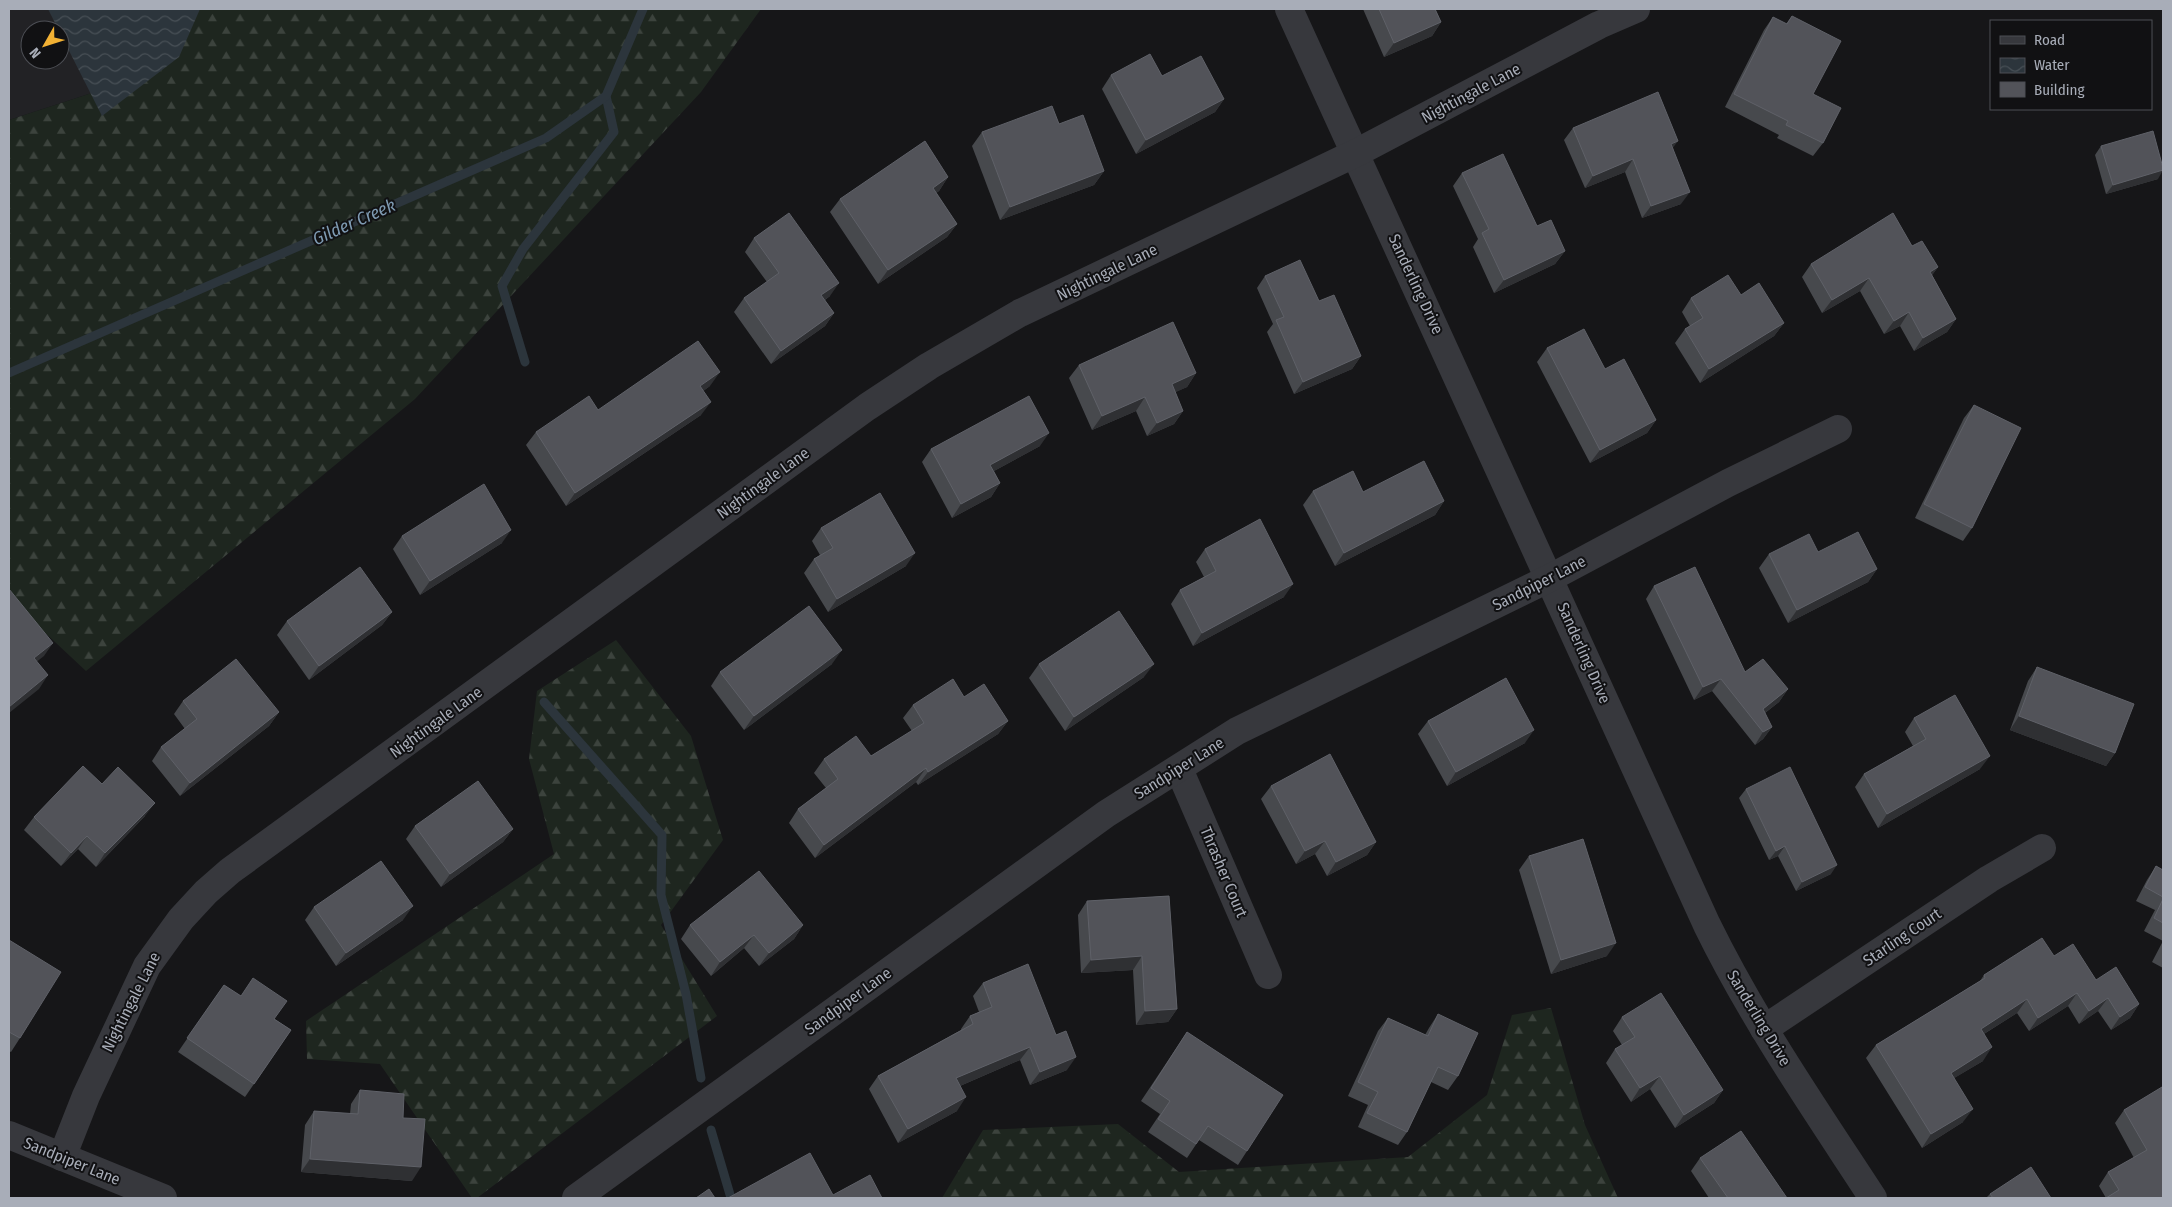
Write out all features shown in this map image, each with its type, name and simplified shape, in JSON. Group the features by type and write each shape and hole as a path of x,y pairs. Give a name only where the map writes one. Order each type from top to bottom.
{"street":[{"name":"Sanderling Drive","path":"1289,9 1707,925 1733,977 1764,1029 1873,1198"},
{"name":"Nightingale Lane","path":"62,1157 86,1096 147,966 181,919 206,892 230,871 867,408 929,366 1020,313 1356,153 1600,25 1636,9"},
{"name":"Sandpiper Lane","path":"576,1198 1106,814 1237,731 1550,578 1728,483 1838,429"},
{"name":"Thrasher Court","path":"1179,769 1268,974"},
{"name":"Starling Court","path":"1764,1029 1981,885 2042,848"},
{"name":"Sandpiper Lane","path":"9,1135 164,1198"}],"shaded area":[{"path":"9,9 170,9 144,76 9,120"}],"green space":[{"path":"170,9 761,9 701,92 415,399 86,671 9,599 9,120 144,76"},
{"path":"616,640 691,736 723,840 661,925 717,1016 477,1198 472,1198 380,1064 307,1059 306,1021 554,854 529,759 537,691"},
{"path":"1551,1008 1585,1125 1618,1198 942,1198 983,1130 1118,1124 1179,1172 1408,1157 1487,1095 1512,1015"}],"water":[{"path":"48,9 200,9 179,57 102,116 70,53 70,20 54,20"}],"building":[{"path":"1379,9 1435,9 1441,22 1394,43"},
{"path":"1792,16 1841,41 1813,94 1841,108 1823,143 1786,125 1788,121 1734,94 1773,17 1787,24"},
{"path":"1150,54 1162,76 1201,56 1224,99 1146,140 1111,75"},
{"path":"1658,92 1678,141 1671,144 1690,192 1651,206 1633,159 1593,176 1573,128"},
{"path":"1052,106 1059,124 1083,115 1104,171 1010,207 982,132"},
{"path":"2153,131 2163,170 2113,185 2101,146"},
{"path":"925,141 948,177 933,188 957,224 888,270 840,199"},
{"path":"1503,154 1537,226 1551,220 1565,251 1504,280 1482,233 1489,229 1462,173"},
{"path":"789,213 839,283 821,295 834,313 781,351 744,298 779,273 754,238"},
{"path":"1893,213 1912,246 1922,241 1938,267 1930,272 1956,319 1923,338 1909,312 1894,321 1869,278 1832,300 1811,264"},
{"path":"1300,260 1319,301 1334,295 1361,356 1303,382 1276,320 1284,317 1265,276"},
{"path":"1728,275 1741,295 1759,283 1784,323 1709,369 1685,329 1703,318 1691,298"},
{"path":"1173,322 1196,373 1172,384 1183,411 1157,423 1145,397 1102,416 1079,365"},
{"path":"1584,329 1605,369 1624,359 1656,420 1600,450 1547,348"},
{"path":"698,341 720,372 700,386 711,402 575,493 536,432 589,396 598,410"},
{"path":"1029,396 1049,433 990,465 1000,483 961,504 931,449"},
{"path":"1974,405 2021,428 1972,528 1924,504"},
{"path":"1424,461 1444,501 1344,553 1313,491 1353,471 1363,492"},
{"path":"484,484 511,530 430,581 402,536"},
{"path":"880,493 915,553 837,599 814,559 833,548 821,528"},
{"path":"1260,519 1293,584 1202,633 1180,590 1216,571 1205,549"},
{"path":"1858,532 1877,569 1797,610 1769,554 1809,534 1818,552"},
{"path":"360,567 392,612 319,666 287,621"},
{"path":"1695,567 1745,672 1763,659 1788,689 1763,709 1772,727 1763,732 1721,679 1703,687 1654,586"},
{"path":"9,589 53,643 34,658 48,675 9,707"},
{"path":"809,606 842,650 754,716 720,672"},
{"path":"1119,611 1154,664 1074,717 1039,664"},
{"path":"236,659 279,712 190,783 161,747 197,719 183,701"},
{"path":"2037,667 2134,704 2115,753 2019,716"},
{"path":"1506,678 1534,730 1456,772 1428,721"},
{"path":"953,679 964,697 984,684 1008,721 928,772 926,768 824,845 798,809 838,779 824,759 856,736 871,756 924,723 913,705"},
{"path":"1955,695 1990,756 1887,814 1864,774 1926,739 1914,718"},
{"path":"1330,754 1376,842 1336,862 1325,841 1305,851 1271,786"},
{"path":"83,766 102,784 118,767 155,803 105,853 87,836 71,853 34,817"},
{"path":"1790,767 1837,865 1802,882 1785,846 1776,851 1746,789"},
{"path":"478,781 513,829 450,874 415,826"},
{"path":"1583,839 1616,943 1561,960 1529,856"},
{"path":"381,861 413,906 346,953 314,907"},
{"path":"2156,866 2163,870 2163,897 2145,887"},
{"path":"759,871 803,925 769,953 754,935 720,962 690,925"},
{"path":"1169,896 1177,1009 1145,1011 1142,956 1091,960 1087,901"},
{"path":"2163,899 2163,923 2154,918"},
{"path":"2042,938 2054,956 2073,944 2096,980 2116,967 2139,1004 2120,1017 2108,998 2089,1011 2077,993 2038,1018 2027,999 1981,1029 1992,1047 1951,1073 1973,1109 1931,1134 1876,1045 1985,978 1984,975"},
{"path":"9,940 61,972 20,1038 9,1032"},
{"path":"1028,964 1056,1035 1066,1031 1076,1057 1040,1072 1030,1047 956,1078 966,1097 908,1129 878,1076 973,1024 970,1016 992,1007 983,983"},
{"path":"253,978 287,1001 274,1019 291,1030 254,1084 187,1038 224,985 241,996"},
{"path":"1661,993 1723,1090 1684,1115 1660,1076 1640,1088 1615,1049 1635,1037 1622,1017"},
{"path":"1438,1014 1478,1033 1458,1076 1438,1067 1407,1132 1367,1113 1378,1092 1358,1082 1388,1018 1428,1036"},
{"path":"1187,1032 1283,1095 1247,1151 1208,1126 1196,1144 1158,1119 1170,1101 1151,1088"},
{"path":"2162,1087 2163,1198 2106,1198 2119,1190 2108,1172 2147,1150 2124,1110"},
{"path":"360,1090 404,1094 403,1118 425,1119 421,1167 310,1159 314,1111 358,1114"},
{"path":"1741,1131 1787,1198 1728,1198 1700,1158"},
{"path":"810,1153 833,1195 870,1175 882,1198 728,1198"},
{"path":"2031,1167 2051,1198 1993,1198 1990,1194"},
{"path":"709,1189 715,1198 696,1198"}],"waterway":[{"name":"Gilder Creek","path":"9,373 546,138 606,96 643,9"},
{"path":"525,362 502,286 523,249 614,132 606,96"},
{"path":"544,702 662,835 661,895 686,994 701,1078"},
{"path":"711,1130 731,1198"}]}
